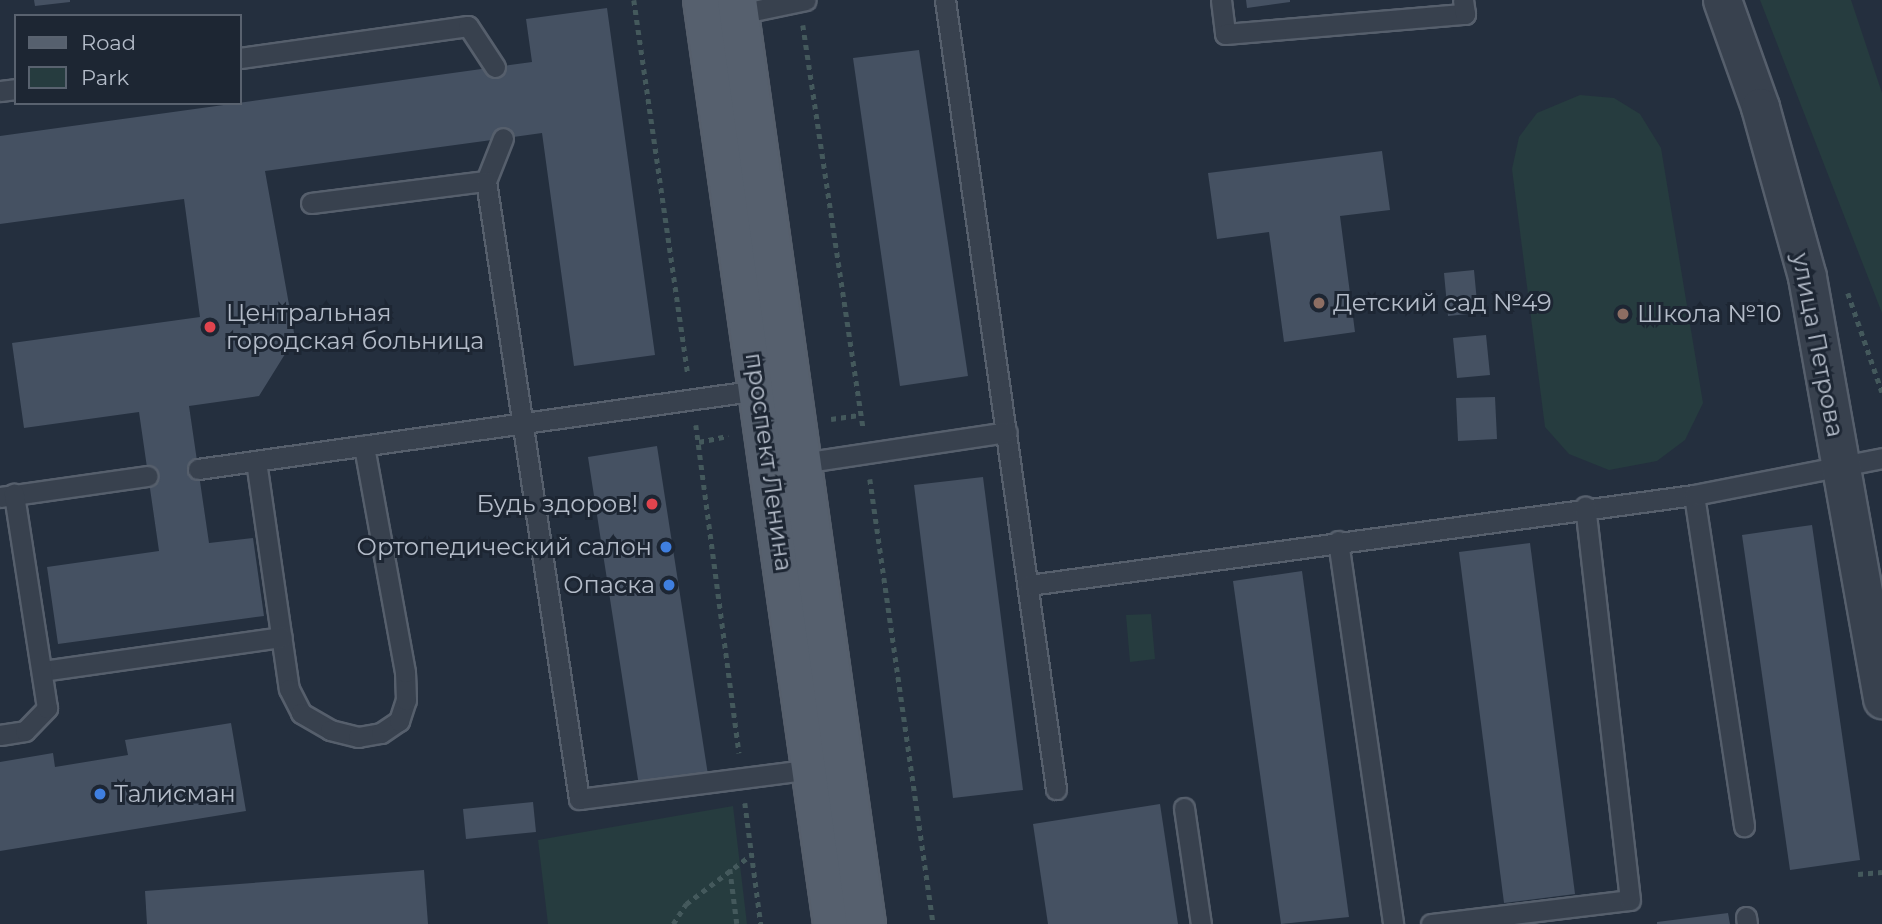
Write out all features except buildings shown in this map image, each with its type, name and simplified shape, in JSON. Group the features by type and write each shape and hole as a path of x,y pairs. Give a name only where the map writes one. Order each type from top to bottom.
{"main road":[{"name":"проспект Ленина","path":"704,0 833,924"},
{"name":"проспект Ленина","path":"738,7 866,924"}],"street":[{"name":"улица Петрова","path":"1722,0 1760,107 1807,277 1882,699"}],"lane":[{"path":"738,7 806,0"},
{"path":"945,0 1056,789"},
{"path":"1221,0 1225,34 1465,14 1463,0"},
{"path":"242,58 468,26 495,67"},
{"path":"503,138 486,181 579,799 812,769"},
{"path":"311,203 486,181"},
{"path":"198,469 759,390"},
{"path":"802,463 1007,432"},
{"path":"257,461 289,689 301,713 330,730 358,737 381,733 399,721 406,700 405,672 364,446"},
{"path":"1029,585 1585,507 1694,495 1882,458"},
{"path":"0,735 24,732 47,708 7,495 148,476"},
{"path":"1694,495 1744,826"},
{"path":"1431,924 1630,900 1585,507"},
{"path":"1338,541 1393,924"},
{"path":"42,671 282,637"},
{"path":"1184,807 1201,924"}],"path":[{"path":"634,0 699,442 761,924"},
{"path":"826,419 861,415"},
{"path":"699,442 737,435"},
{"path":"673,924 686,904 752,854"},
{"path":"730,869 737,924"},
{"path":"1858,874 1882,872"}],"green space":[{"path":"1760,0 1851,0 1882,93 1882,313"},
{"path":"1580,95 1614,98 1640,114 1661,148 1703,403 1685,440 1657,461 1609,470 1569,454 1545,427 1512,169 1519,137 1537,113"},
{"path":"1151,614 1155,659 1130,662 1126,615"},
{"path":"733,806 747,924 548,924 538,840"}],"place":[{"name":"Детский сад №49","path":"1319,303"},
{"name":"Школа №10","path":"1623,314"},
{"name":"Центральная городская больница","path":"210,327"},
{"name":"Будь здоров!","path":"652,504"},
{"name":"Ортопедический салон","path":"666,547"},
{"name":"Опаска","path":"669,585"},
{"name":"Талисман","path":"100,794"}]}
